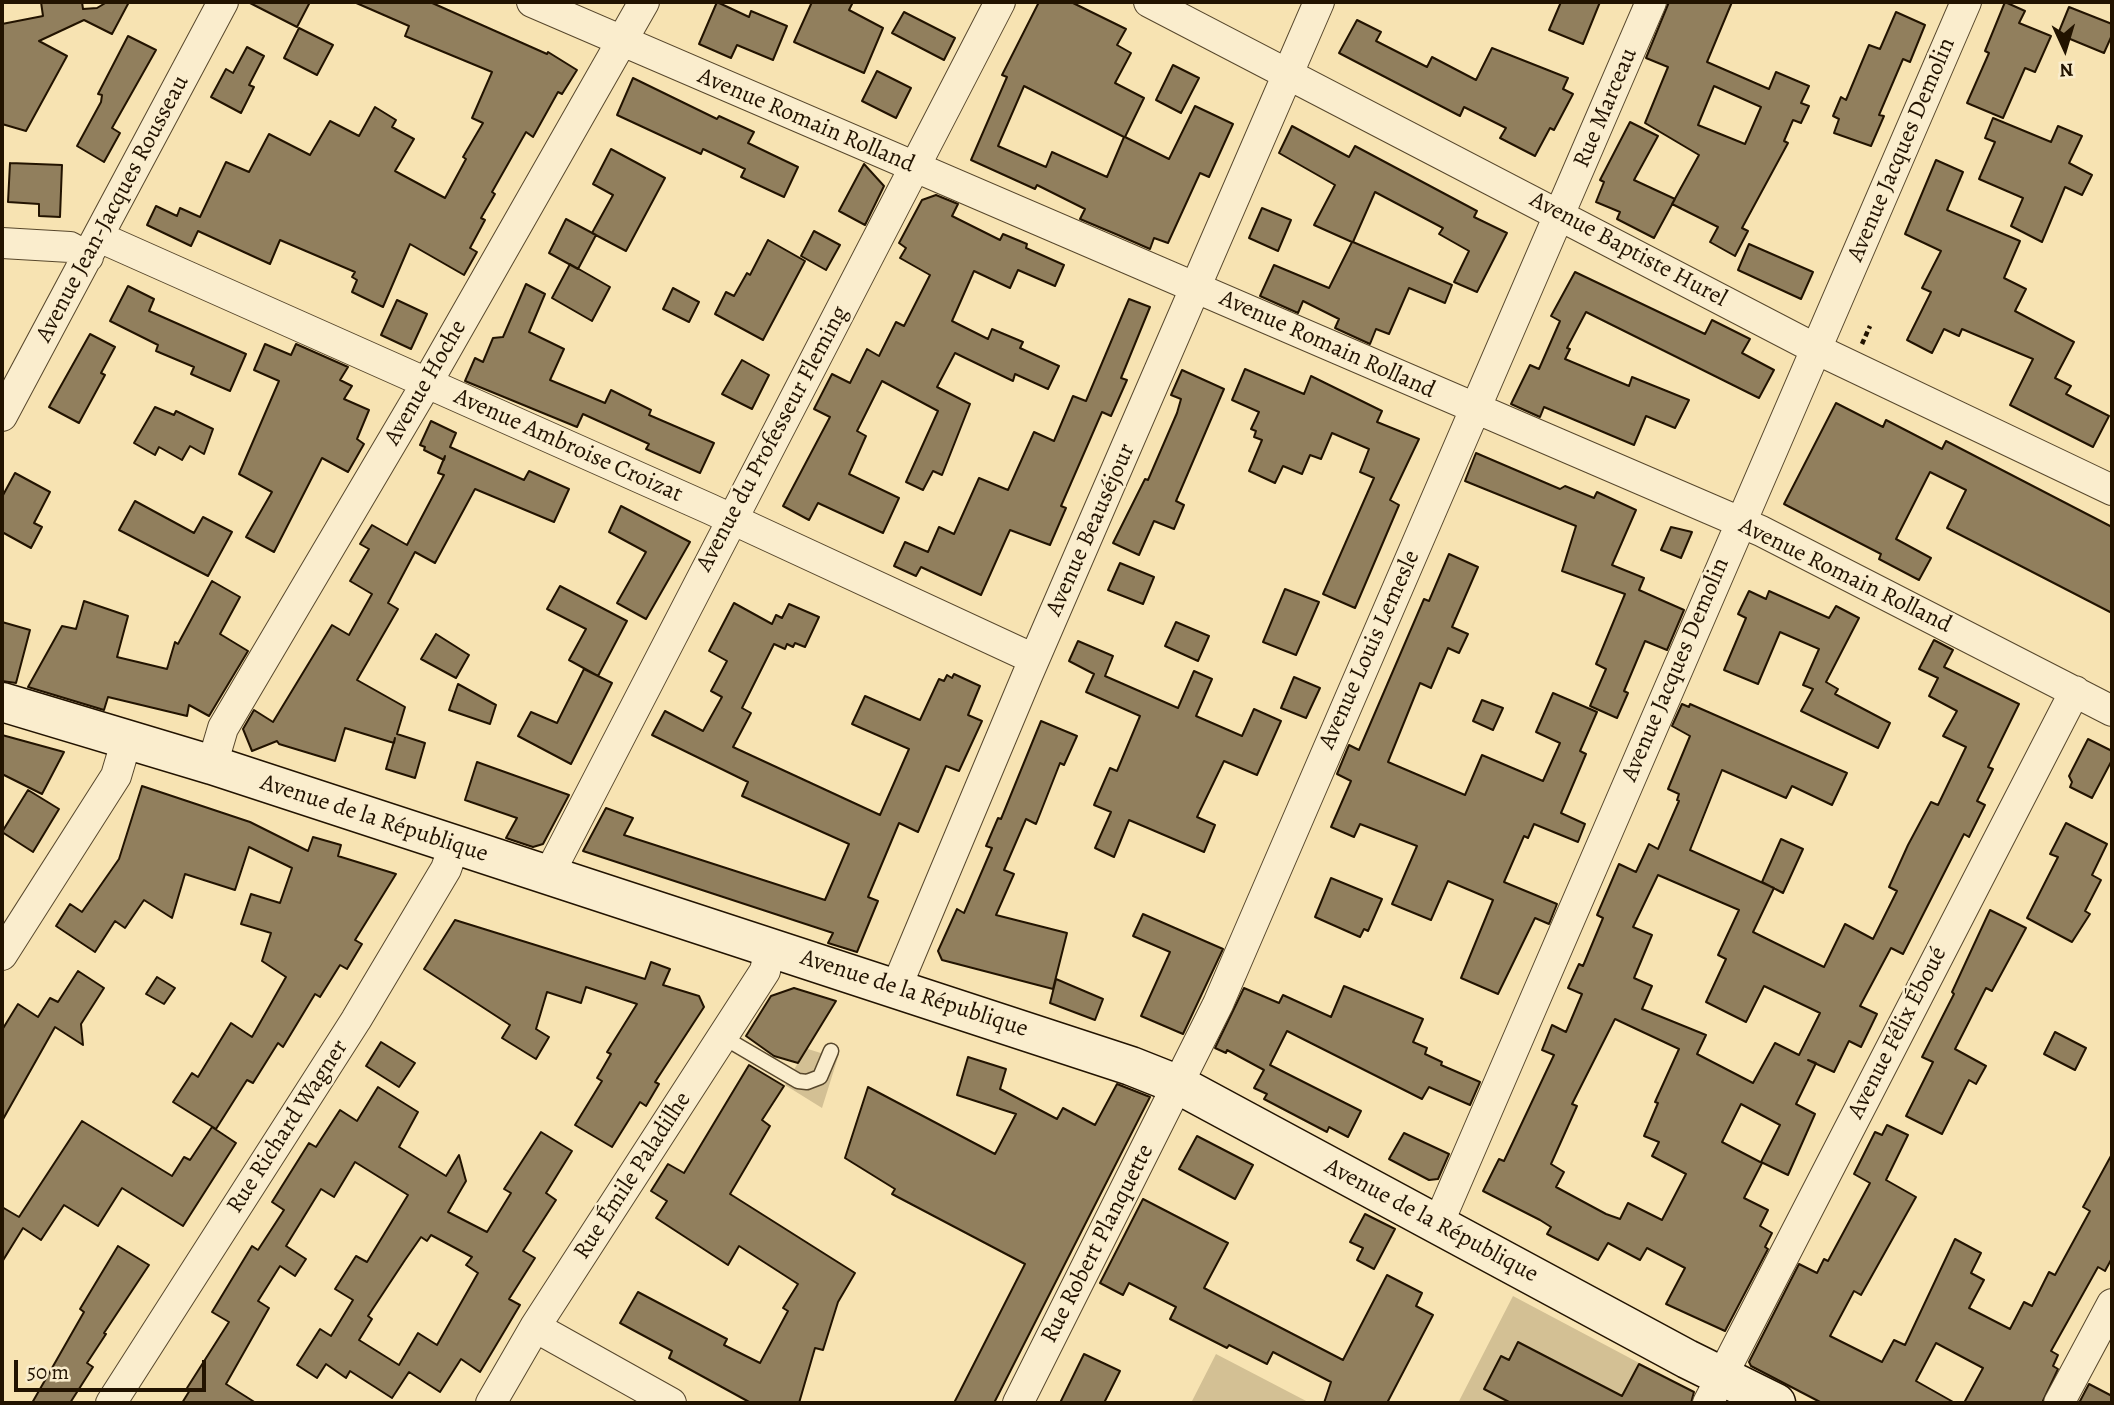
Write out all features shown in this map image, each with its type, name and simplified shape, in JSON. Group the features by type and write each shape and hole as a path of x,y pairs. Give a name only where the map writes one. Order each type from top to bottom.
{"main road":[{"name":"Avenue de la République","path":"2,702 212,765 1131,1066 1179,1085 1438,1224 1715,1390 1776,1403"}],"street":[{"name":"Avenue Jean-Jacques Rousseau","path":"2,416 223,2"},
{"name":"Avenue Romain Rolland","path":"532,2 1740,523 2112,710"},
{"name":"Avenue Hoche","path":"212,765 223,728 427,383 644,2"},
{"name":"Avenue du Professeur Fleming","path":"548,876 1000,2"},
{"name":"Avenue Baptiste Hurel","path":"1149,2 1816,349 2112,488"},
{"name":"Avenue Beauséjour","path":"896,988 1034,659 1197,289 1319,2"},
{"name":"Rue Marceau","path":"1560,214 1651,2"},
{"name":"Avenue Jacques Demolin","path":"1438,1224 1966,2"},
{"name":"Avenue Louis Lemesle","path":"1179,1085 1218,1004 1560,214"},
{"name":"Avenue Ambroise Croizat","path":"2,243 94,247 427,383 1034,659"},
{"name":"Avenue Félix Éboué","path":"1715,1390 2075,691"},
{"path":"2,955 116,776 127,739"},
{"name":"Rue Richard Wagner","path":"111,1403 356,1020 446,869 454,846"},
{"name":"Rue Émile Paladilhe","path":"491,1403 535,1327 765,971 770,948"},
{"name":"Rue Robert Planquette","path":"1018,1403 1179,1085"},
{"path":"2059,1403 2112,1304"},
{"path":"535,1327 671,1403"}],"lane":[{"path":"723,1037 798,1081 807,1082 820,1077 831,1051"}],"shaded area":[{"path":"809,1044 808,1049 827,1055 829,1051 839,1054 822,1108 785,1085"},
{"path":"1513,1296 1692,1391 1686,1403 1458,1403"},
{"path":"1216,1354 1310,1403 1191,1403"}],"building":[{"path":"41,2 82,2 83,9 97,8 107,2 129,2 112,34 84,20 39,41 67,56 26,131 2,124 2,24 43,16"},
{"path":"248,2 310,2 297,27"},
{"path":"354,2 430,2 547,54 548,52 577,70 562,94 558,92 533,137 526,132 492,192 495,194 481,218 485,220 470,248 477,252 464,275 410,244 383,307 352,292 357,280 352,277 355,272 280,240 270,264 198,231 191,246 147,225 156,206 177,216 180,208 200,217 226,162 249,172 269,134 310,155 330,121 359,136 375,107 396,120 392,127 414,139 395,171 445,198 466,159 463,157 483,123 472,118 492,72 405,36 409,26"},
{"path":"717,2 749,17 751,11 787,26 773,60 737,45 731,58 699,44"},
{"path":"812,2 853,2 849,10 883,28 864,73 794,42"},
{"path":"1039,2 1071,2 1126,29 1117,45 1131,53 1115,83 1144,98 1125,137 1169,159 1195,106 1233,124 1209,177 1200,173 1168,243 1154,238 1150,249 1080,219 1085,209 1037,185 1035,189 971,160 1007,77 1002,75","holes":["1024,86 1124,137 1107,177 1052,152 1046,167 998,146"]},
{"path":"1561,2 1600,2 1583,44 1549,30"},
{"path":"1669,2 1732,2 1707,62 1769,89 1776,72 1809,86 1801,103 1809,106 1801,123 1793,120 1784,141 1788,143 1742,228 1748,231 1735,256 1710,242 1718,227 1672,204 1699,155 1645,123 1668,67 1646,58","holes":["1714,86 1761,107 1745,144 1698,125"]},
{"path":"2005,2 2025,11 2019,23 2051,36 2035,72 2025,68 2003,118 1967,103 1989,53 1985,51"},
{"path":"2069,7 2112,24 2112,35 2104,53 2058,34"},
{"path":"904,12 955,38 944,60 892,33"},
{"path":"1896,12 1925,25 1910,62 1903,59 1879,115 1884,116 1871,146 1834,133 1839,119 1833,116 1841,97 1846,100 1869,45 1880,49"},
{"path":"1357,20 1381,32 1376,41 1427,67 1432,57 1476,80 1492,48 1568,78 1563,89 1573,94 1554,130 1550,128 1535,156 1500,138 1506,128 1464,107 1460,116 1339,53"},
{"path":"299,28 333,45 317,75 284,58"},
{"path":"128,36 156,50 112,128 120,133 104,162 77,146 101,102 102,95 98,94"},
{"path":"247,47 264,56 249,85 254,87 241,113 211,97 226,69 233,73"},
{"path":"1173,65 1199,78 1181,113 1156,100"},
{"path":"877,71 911,88 896,118 862,101"},
{"path":"633,78 717,119 719,116 754,132 748,143 798,167 784,197 741,177 745,169 703,149 701,154 617,115"},
{"path":"1993,118 2051,142 2058,126 2082,136 2069,163 2092,175 2082,195 2065,187 2042,242 2011,226 2023,198 1979,179 1995,142 1985,138"},
{"path":"1630,122 1658,136 1634,180 1675,199 1654,238 1617,219 1620,212 1596,202 1604,182 1600,180"},
{"path":"1292,126 1349,157 1355,146 1477,211 1474,217 1507,233 1477,292 1454,282 1469,251 1439,234 1443,228 1375,192 1353,242 1452,285 1445,303 1409,288 1389,334 1376,329 1370,344 1335,328 1339,319 1303,301 1298,313 1260,296 1274,265 1329,288 1352,242 1314,225 1335,185 1279,153"},
{"path":"611,149 665,178 626,251 592,233 613,195 593,184"},
{"path":"1936,160 1963,172 1947,210 2020,241 2004,278 2026,289 2015,311 2074,342 2055,378 2071,386 2066,394 2109,416 2093,447 2010,405 2033,359 1962,329 1959,336 1944,329 1932,353 1907,340 1931,292 1922,288 1941,251 1905,234"},
{"path":"10,163 62,165 60,217 39,216 39,204 8,202"},
{"path":"864,164 884,186 865,225 839,211"},
{"path":"936,195 958,204 952,216 1000,240 1003,234 1027,244 1026,248 1064,265 1055,286 1018,270 1010,288 974,271 952,321 988,339 992,329 1023,342 1020,348 1059,366 1048,389 1015,374 1013,381 955,353 937,387 970,404 942,475 933,471 923,490 906,482 938,411 882,381 857,431 866,436 849,474 899,498 883,533 818,503 809,520 783,506 830,417 814,409 832,374 850,383 867,349 879,356 896,322 904,326 930,275 900,258 906,248 899,243 922,200"},
{"path":"1262,208 1291,220 1278,251 1249,238"},
{"path":"566,219 596,235 578,269 549,253"},
{"path":"814,231 840,245 826,270 801,256"},
{"path":"768,240 805,261 763,340 715,314 726,292 734,296 747,273 750,275"},
{"path":"1749,244 1813,272 1801,299 1738,270"},
{"path":"570,264 610,287 592,321 552,298"},
{"path":"1575,272 1705,334 1712,320 1750,339 1742,353 1774,370 1759,398 1586,312 1567,348 1570,349 1565,359 1629,386 1632,377 1689,400 1675,428 1646,416 1634,445 1544,407 1540,417 1511,404 1530,365 1539,369 1560,321 1551,316"},
{"path":"526,284 545,294 529,332 564,349 550,380 605,403 611,390 651,410 649,415 714,443 700,473 646,449 649,444 583,414 577,427 465,381 475,358 483,362 493,338 503,337"},
{"path":"128,286 154,299 149,311 246,354 230,391 191,374 194,367 156,351 158,345 110,321"},
{"path":"673,288 699,302 689,322 663,309"},
{"path":"1129,299 1150,307 1121,378 1127,380 1111,416 1102,412 1061,506 1066,508 1050,545 1010,530 981,595 921,567 916,576 894,566 905,542 928,552 939,527 954,534 979,478 1008,490 1034,432 1054,441 1073,396 1086,401"},
{"path":"397,300 427,314 411,349 381,335"},
{"path":"90,334 115,347 101,373 105,375 79,423 49,407"},
{"path":"265,344 291,355 296,344 348,367 340,380 352,386 344,399 369,410 357,439 364,444 348,472 322,458 274,552 246,537 272,492 239,474 279,381 254,370"},
{"path":"742,360 769,375 752,409 722,394"},
{"path":"1245,369 1304,394 1311,376 1382,411 1377,422 1419,439 1390,500 1399,505 1355,608 1323,594 1374,478 1360,472 1369,449 1332,433 1321,459 1310,455 1302,474 1283,466 1275,483 1249,471 1262,440 1254,437 1256,431 1251,429 1259,412 1232,400"},
{"path":"1182,370 1224,389 1176,501 1184,505 1174,529 1154,521 1139,555 1113,543 1145,479 1148,480 1177,413 1181,399 1171,395"},
{"path":"1836,403 1883,427 1886,420 1942,449 1946,441 2112,527 2112,613 1947,528 1966,490 1930,472 1896,539 1931,558 1919,580 1879,559 1881,554 1784,504"},
{"path":"155,407 174,415 176,411 213,429 204,454 190,446 182,460 159,447 155,455 134,443"},
{"path":"431,421 456,433 450,447 524,480 529,471 569,489 554,522 475,489 435,563 415,552 388,603 398,609 357,680 405,707 397,734 425,743 415,778 386,769 394,743 345,728 335,761 279,744 277,741 252,751 243,729 254,710 273,722 332,625 349,635 372,594 350,581 369,549 360,544 372,525 407,545 444,475 438,473 443,460 420,445"},
{"path":"1476,453 1560,489 1565,486 1594,498 1597,492 1636,510 1612,565 1644,578 1639,590 1684,610 1667,650 1645,641 1624,691 1628,693 1617,718 1590,706 1606,669 1596,664 1625,594 1562,571 1576,526 1465,481"},
{"path":"15,473 50,492 34,523 42,527 31,548 2,532 2,497"},
{"path":"135,501 194,533 203,517 232,532 208,576 119,530"},
{"path":"621,506 690,542 646,619 617,603 646,552 609,532"},
{"path":"1671,527 1692,532 1681,558 1661,550"},
{"path":"1449,554 1478,567 1452,627 1468,634 1459,653 1448,648 1431,688 1420,683 1388,762 1465,795 1482,755 1543,781 1560,743 1536,732 1553,693 1597,712 1580,751 1586,754 1561,813 1585,824 1578,842 1534,824 1528,838 1524,836 1504,882 1557,904 1549,924 1535,918 1498,994 1461,978 1493,900 1448,881 1431,920 1392,904 1417,846 1360,824 1354,837 1331,827 1351,781 1337,774 1349,745 1359,750 1424,599 1429,601"},
{"path":"1120,563 1154,577 1143,604 1108,590"},
{"path":"212,581 240,597 220,634 248,651 209,716 189,705 187,716 108,697 104,710 28,687 62,626 76,629 84,601 128,616 117,657 167,669 175,642 178,644"},
{"path":"560,586 627,621 598,676 569,660 586,629 547,609"},
{"path":"1285,589 1319,602 1296,655 1263,642"},
{"path":"1749,591 1766,599 1769,591 1829,618 1836,606 1859,618 1826,682 1838,689 1835,694 1890,723 1878,748 1801,711 1813,689 1803,685 1819,649 1780,632 1758,684 1724,670 1746,618 1738,614"},
{"path":"734,603 772,624 776,615 782,618 789,604 819,617 805,647 795,643 793,647 787,644 785,649 774,644 742,708 751,713 733,747 880,815 909,749 852,724 865,696 920,720 939,679 944,681 947,675 952,678 954,674 980,686 968,715 982,721 959,771 946,766 918,832 899,823 868,897 878,901 857,952 828,943 833,933 583,851 606,808 633,818 624,835 825,900 849,844 742,796 748,782 652,735 665,711 703,731 722,697 711,691 727,661 709,651"},
{"path":"2,622 30,630 16,683 2,681"},
{"path":"1176,622 1209,636 1198,661 1165,646"},
{"path":"436,634 469,655 456,678 421,659"},
{"path":"1934,640 1953,650 1944,667 2019,704 1988,767 1993,769 1977,801 1985,805 1969,837 1964,834 1903,954 1891,948 1860,1006 1877,1014 1861,1047 1849,1041 1834,1072 1816,1064 1796,1104 1815,1114 1788,1175 1761,1162 1780,1125 1741,1104 1722,1142 1762,1163 1744,1198 1768,1210 1760,1226 1772,1233 1765,1247 1768,1249 1725,1331 1666,1304 1685,1268 1647,1248 1640,1260 1608,1243 1598,1260 1547,1234 1551,1227 1540,1220 1483,1191 1499,1159 1504,1161 1554,1055 1542,1050 1552,1025 1566,1032 1582,994 1568,988 1579,964 1583,966 1603,918 1597,915 1619,864 1636,872 1649,844 1658,849 1679,801 1679,794 1668,789 1690,736 1672,726 1682,704 1689,707 1690,704 1847,773 1832,805 1792,786 1786,798 1722,770 1690,850 1774,888 1753,932 1824,967 1845,924 1873,939 1897,891 1889,887 1908,845 1931,802 1938,805 1966,747 1943,736 1957,711 1929,696 1938,678 1919,669","holes":["1658,875 1739,910 1718,955 1726,959 1706,1002 1746,1022 1764,986 1820,1013 1799,1055 1775,1043 1753,1083 1697,1054 1706,1035 1642,1009 1652,986 1634,978 1652,935 1633,927","1615,1019 1679,1049 1655,1102 1658,1103 1644,1136 1659,1142 1652,1156 1686,1174 1662,1220 1628,1203 1620,1219 1556,1187 1564,1172 1551,1164 1577,1106 1572,1104"]},
{"path":"1078,641 1113,656 1105,676 1178,708 1194,671 1212,679 1196,716 1242,736 1254,709 1281,721 1257,775 1224,761 1197,817 1215,825 1204,852 1129,820 1114,857 1095,848 1111,812 1094,805 1110,768 1117,771 1140,716 1086,692 1094,674 1069,661"},
{"path":"584,669 612,683 571,764 518,736 531,712 557,723"},
{"path":"1294,677 1320,688 1306,718 1281,708"},
{"path":"458,684 496,705 490,724 449,710"},
{"path":"1482,700 1503,708 1493,730 1473,721"},
{"path":"1041,721 1077,736 1064,765 1060,763 1036,824 1026,819 1004,870 1014,874 996,915 1067,933 1053,989 942,960 938,951 957,909 964,913 992,848 986,846 998,818 1001,819"},
{"path":"2,735 64,752 42,794 2,774"},
{"path":"2088,739 2112,751 2112,760 2092,798 2070,787 2072,782 2069,776"},
{"path":"477,762 569,795 543,844 533,847 506,838 517,818 465,800"},
{"path":"142,786 250,822 308,851 313,837 341,845 338,856 396,874 355,940 362,944 347,969 340,965 320,997 315,994 283,1047 278,1043 253,1083 247,1080 216,1129 173,1102 192,1073 198,1077 231,1023 252,1037 286,977 262,961 271,933 241,924 251,894 280,903 292,868 249,847 235,890 185,874 172,918 144,900 125,928 115,921 95,952 56,926 70,904 82,912 119,859"},
{"path":"28,790 59,809 33,852 2,832"},
{"path":"2066,823 2107,844 2092,875 2101,880 2085,911 2090,914 2072,942 2027,918 2058,857 2050,854"},
{"path":"1781,839 1803,849 1783,893 1762,882"},
{"path":"1331,878 1382,899 1368,931 1364,929 1360,937 1315,917"},
{"path":"1990,910 2026,928 1992,991 1986,988 1955,1049 1986,1066 1976,1084 1969,1080 1942,1134 1906,1116 1933,1062 1922,1057 1954,994 1952,992"},
{"path":"1143,914 1223,949 1183,1034 1141,1016 1170,952 1133,936"},
{"path":"455,920 645,979 651,962 670,969 663,985 699,996 704,1007 655,1082 659,1084 646,1106 640,1102 612,1147 575,1125 602,1081 597,1078 611,1054 607,1052 637,1004 586,987 581,1003 547,992 536,1029 549,1037 536,1059 502,1038 510,1025 424,969"},
{"path":"78,971 104,988 81,1024 83,1045 55,1027 2,1121 2,1030 18,1004 38,1017 50,998 58,1002"},
{"path":"157,977 175,988 164,1004 146,994"},
{"path":"1056,979 1103,999 1095,1020 1050,1003"},
{"path":"1344,986 1423,1019 1413,1042 1427,1048 1425,1054 1442,1062 1441,1065 1480,1082 1470,1105 1429,1087 1422,1099 1287,1031 1270,1065 1361,1111 1348,1137 1329,1127 1327,1132 1264,1099 1267,1094 1254,1088 1264,1070 1227,1050 1226,1053 1215,1048 1244,988 1279,1003 1283,995 1331,1017"},
{"path":"794,988 836,1001 798,1063 774,1056 746,1036 771,996"},
{"path":"2055,1032 2086,1048 2075,1070 2044,1054"},
{"path":"381,1042 415,1063 399,1087 366,1066"},
{"path":"968,1057 1006,1069 1000,1089 1057,1119 1063,1108 1095,1125 1117,1084 1150,1097 994,1403 954,1403 1025,1264 892,1194 895,1189 845,1158 868,1087 995,1154 1016,1114 957,1095"},
{"path":"749,1065 784,1086 762,1120 770,1126 730,1194 855,1273 838,1302 823,1350 815,1348 799,1403 751,1403 669,1358 672,1351 620,1323 638,1292 727,1339 724,1345 760,1363 788,1311 783,1308 798,1284 739,1246 728,1265 656,1218 667,1201 651,1191 668,1164 684,1173"},
{"path":"378,1087 418,1112 399,1147 446,1176 459,1155 466,1181 448,1212 487,1232 511,1193 504,1189 541,1132 572,1151 546,1193 556,1200 523,1251 535,1258 509,1299 520,1305 480,1372 461,1359 440,1392 409,1372 392,1398 350,1371 346,1378 326,1364 317,1378 297,1365 320,1329 331,1336 353,1300 335,1289 356,1256 367,1262 408,1195 355,1162 334,1197 321,1189 286,1246 306,1259 295,1276 280,1266 258,1301 269,1308 226,1384 256,1403 182,1403 190,1390 187,1388 229,1322 212,1312 252,1246 258,1250 284,1210 272,1202 309,1143 316,1147 340,1110 357,1121","holes":["431,1235 472,1257 466,1265 478,1273 437,1345 418,1333 399,1365 359,1340 372,1319 368,1316 421,1237 427,1241"]},
{"path":"82,1121 172,1176 184,1157 190,1160 212,1127 236,1143 183,1226 122,1188 98,1226 64,1205 41,1240 23,1228 2,1262 2,1207 19,1217"},
{"path":"1887,1125 1908,1135 1886,1180 1916,1197 1861,1295 1854,1291 1830,1336 1882,1362 1894,1340 1905,1345 1955,1239 1981,1253 1971,1273 1984,1280 1969,1308 2010,1329 2024,1302 2032,1306 2049,1272 2055,1275 2090,1211 2083,1207 2112,1154 2112,1258 2105,1271 2098,1267 2051,1351 2058,1355 2053,1366 2058,1369 2042,1403 1964,1403 1983,1368 1936,1343 1916,1381 1955,1403 1822,1403 1751,1366 1749,1362 1799,1264 1817,1273 1824,1259 1828,1261 1870,1183 1854,1174 1875,1132 1882,1135"},
{"path":"1404,1133 1449,1154 1438,1179 1429,1180 1389,1159"},
{"path":"1197,1136 1253,1165 1235,1199 1179,1169"},
{"path":"1143,1199 1228,1243 1204,1288 1343,1360 1387,1275 1422,1293 1416,1306 1433,1315 1387,1403 1324,1403 1331,1382 1273,1352 1267,1364 1229,1345 1227,1348 1170,1319 1176,1307 1129,1283 1123,1295 1100,1283"},
{"path":"1365,1214 1395,1229 1374,1269 1357,1260 1363,1248 1350,1242"},
{"path":"118,1246 149,1265 104,1333 106,1334 87,1363 93,1367 70,1403 32,1403 84,1312 80,1309"},
{"path":"1518,1342 1622,1396 1639,1364 1694,1392 1691,1403 1511,1403 1484,1389 1501,1356 1509,1360"},
{"path":"1084,1354 1120,1371 1104,1403 1060,1403"},
{"path":"2089,1384 2112,1396 2112,1403 2079,1403"}]}
